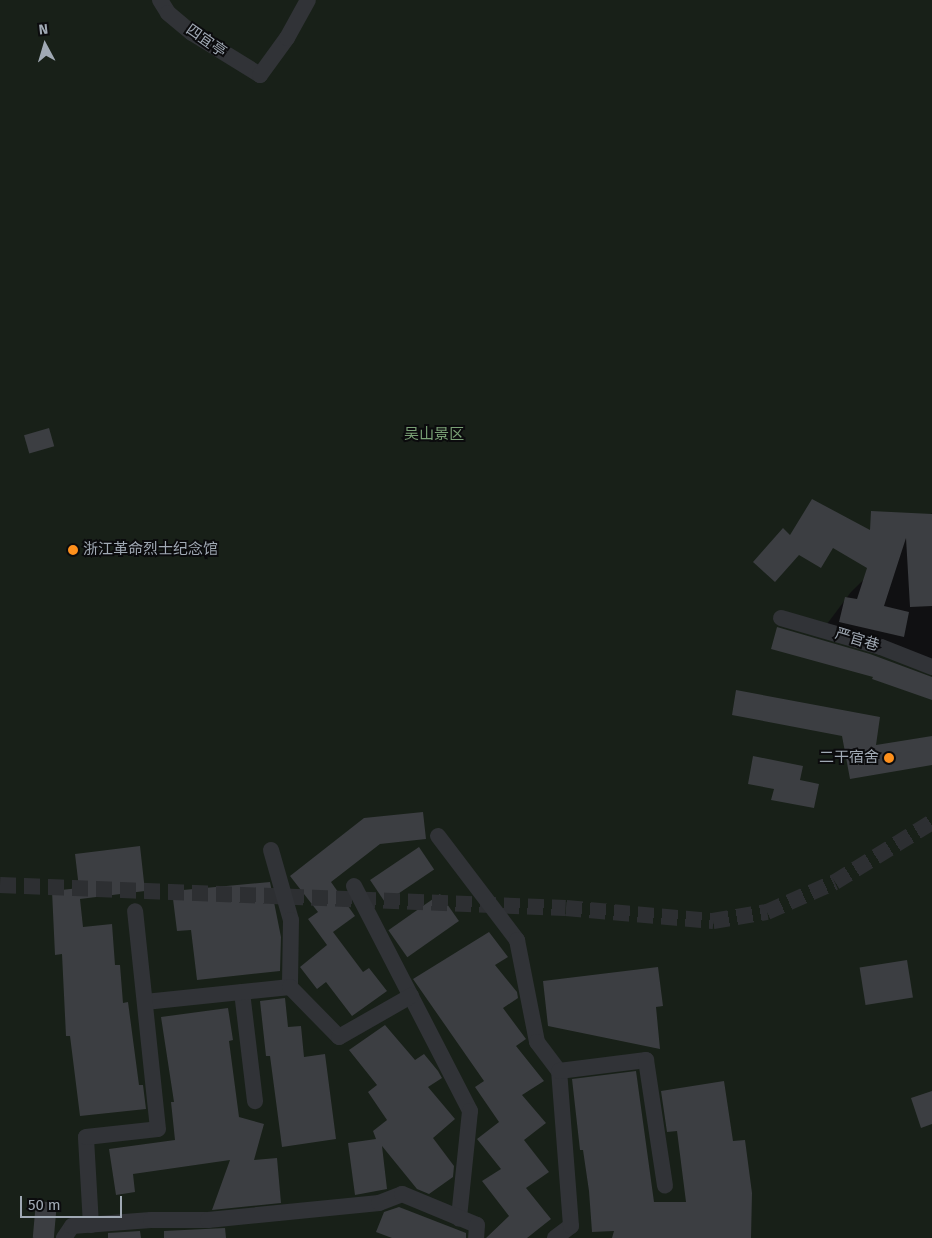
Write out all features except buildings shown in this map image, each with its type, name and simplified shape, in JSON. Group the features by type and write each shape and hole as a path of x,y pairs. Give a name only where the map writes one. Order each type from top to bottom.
{"lane":[{"name":"四宜亭","path":"160,0 168,13 192,33 260,75 288,38 308,0"},
{"name":"严官巷","path":"780,618 881,647 932,667"},
{"path":"438,836 517,940 537,1042 559,1071 571,1226 555,1238"},
{"path":"272,850 290,920 290,987 339,1037 411,996"},
{"path":"354,886 470,1111 459,1218"},
{"path":"91,1225 86,1137 158,1129 135,911"},
{"path":"145,1002 290,987"},
{"path":"242,992 256,1101"},
{"path":"559,1071 646,1060 665,1186"},
{"path":"64,1238 72,1226 151,1220 208,1220 379,1203 402,1194 477,1226 476,1238"}],"green space":[{"name":"吴山景区","path":"0,0 932,0 932,513 851,592 824,628 932,661 932,1238 0,1238"}],"tunnel":[{"path":"0,885 566,908 713,921 767,912 835,882 932,822"}],"place":[{"name":"浙江革命烈士纪念馆","path":"73,550"},
{"name":"二干宿舍","path":"889,758"}]}
